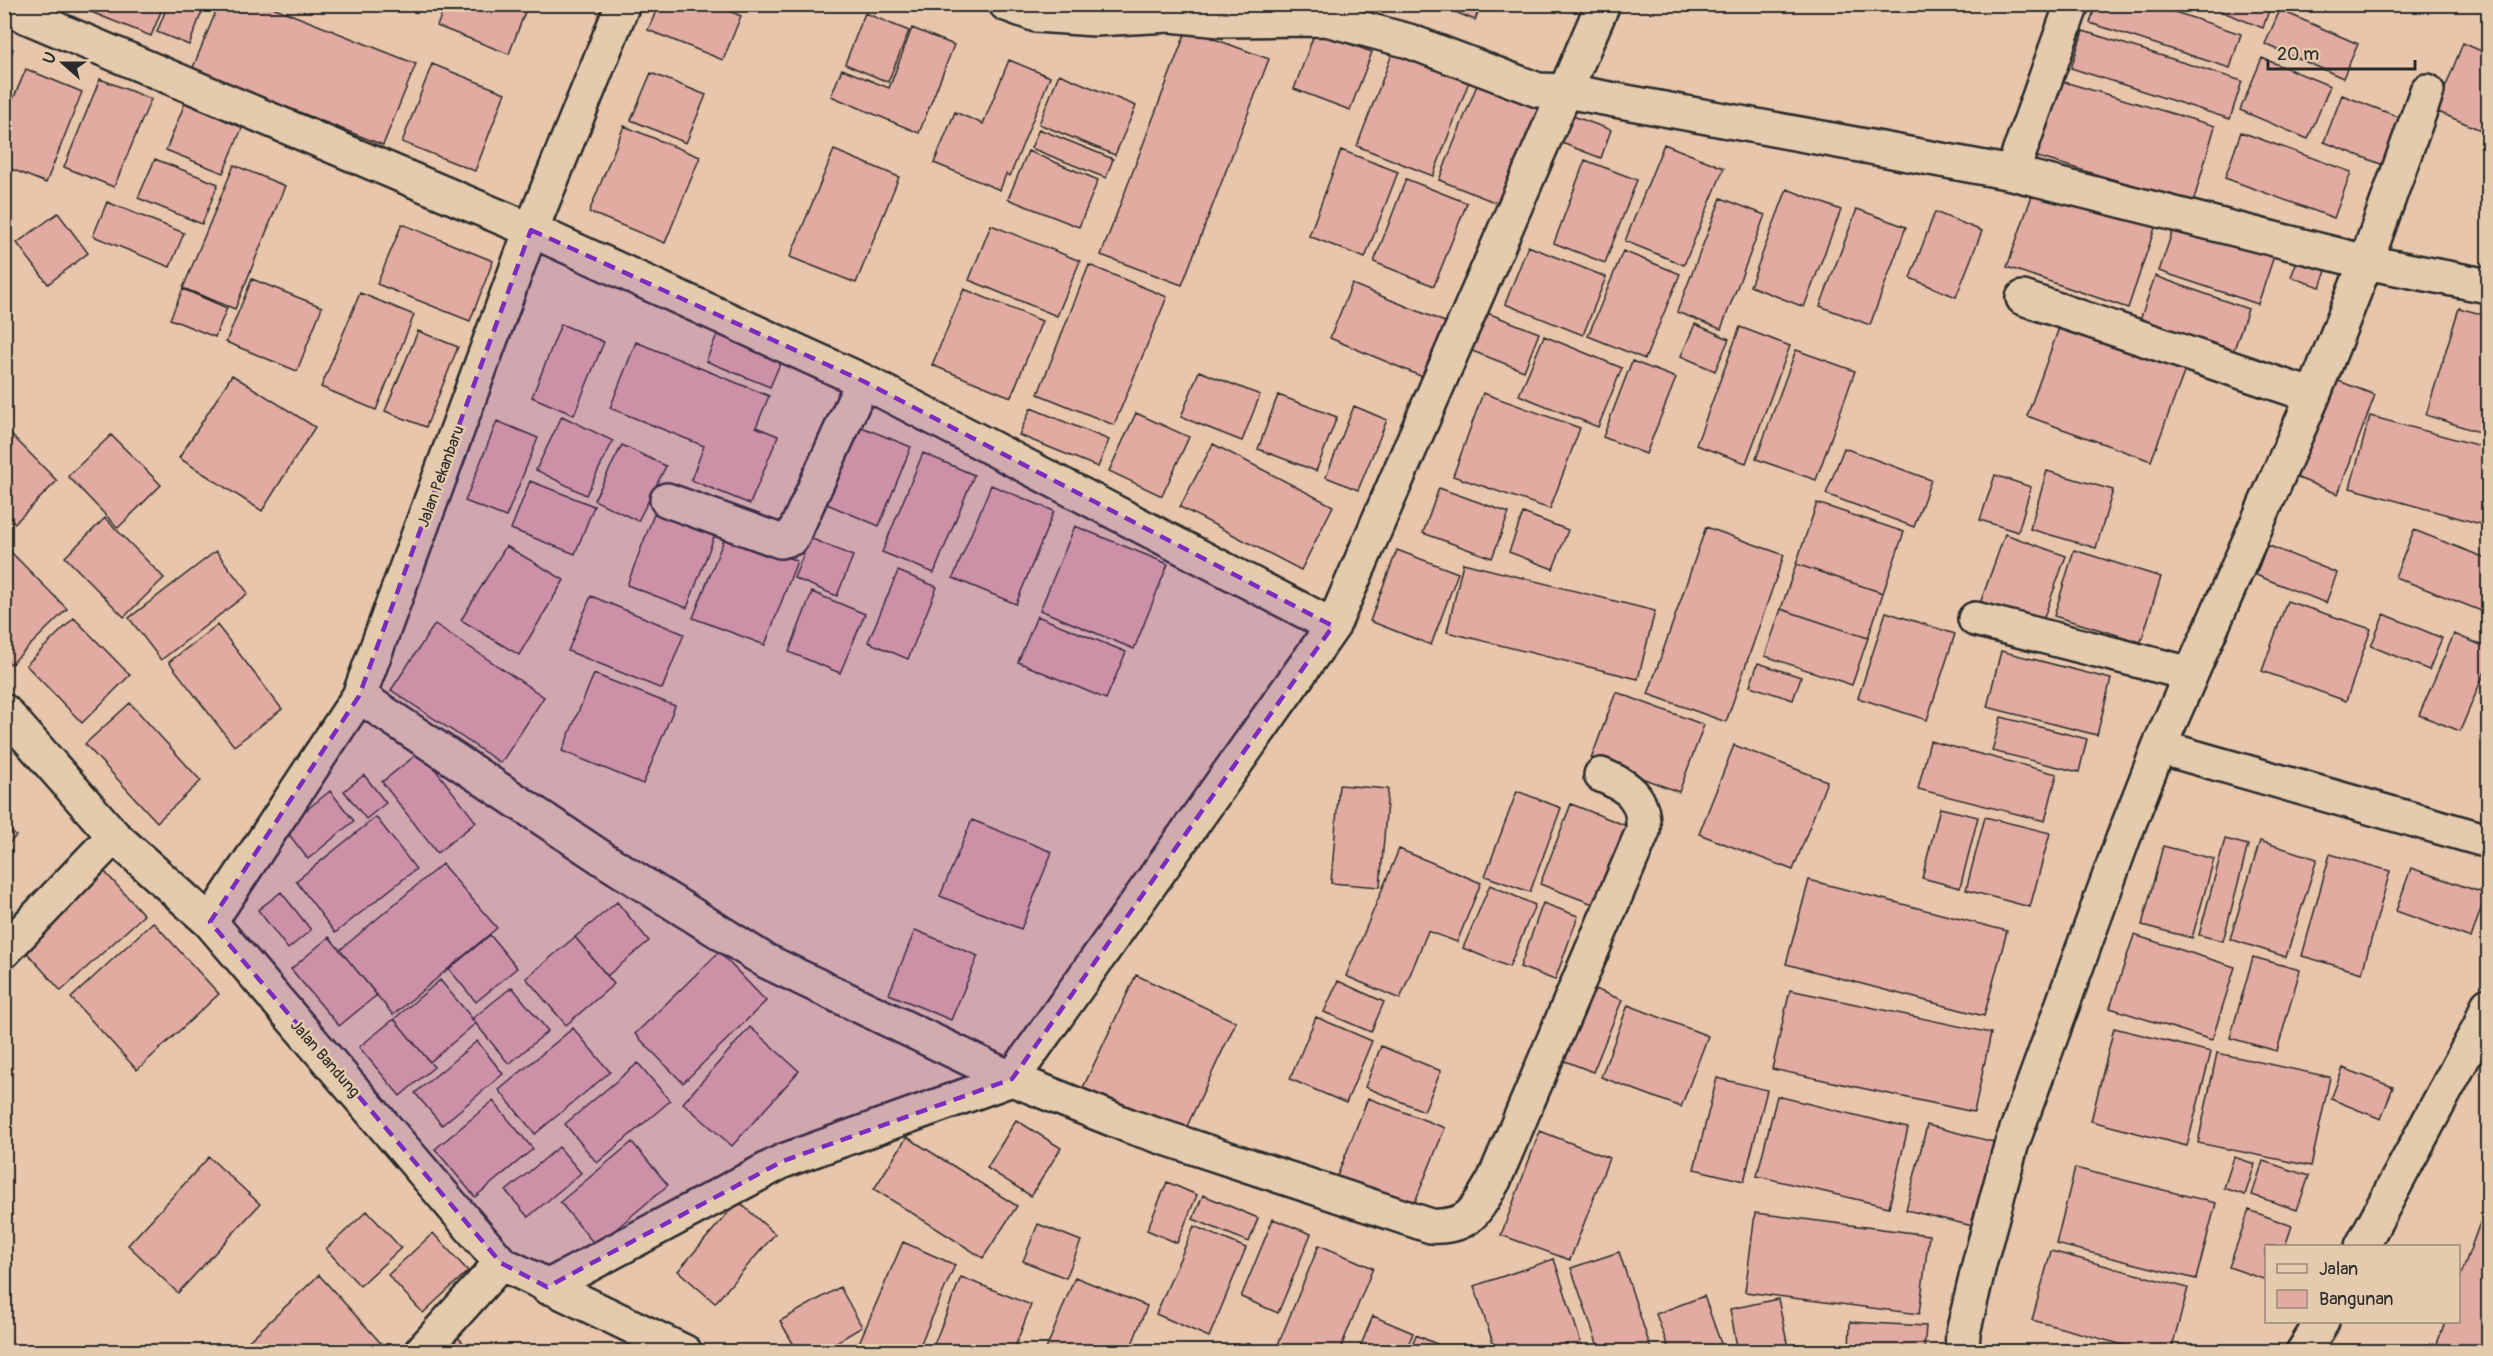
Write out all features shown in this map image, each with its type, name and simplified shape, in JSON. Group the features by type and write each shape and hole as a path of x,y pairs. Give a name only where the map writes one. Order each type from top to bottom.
{"street":[{"name":"Jalan Pekanbaru","path":"210,922 360,696 531,230 623,4"},
{"path":"1006,4 1036,15 1095,19 1170,15 1221,20 1326,19 1409,41 1538,90 1566,91 2012,173 2366,262 2488,286"},
{"path":"547,1287 783,1161 1012,1078 1333,626 1603,4"},
{"path":"2012,173 2072,4"},
{"path":"4,7 531,230 863,381 1333,626"},
{"path":"1962,1352 1963,1333 1980,1261 2011,1146 2159,747 2313,396 2366,262 2427,91"},
{"path":"2023,298 2313,396"},
{"path":"667,500 780,541 792,538 863,381"},
{"path":"1974,619 2191,674"},
{"path":"360,696 608,862 766,960 1012,1078 1132,1127 1431,1226 1452,1227 1474,1212 1494,1180 1643,831 1644,814 1639,801 1618,782 1601,775"},
{"name":"Jalan Bandung","path":"4,711 114,836 210,922 501,1263 667,1348"},
{"path":"2159,747 2488,841"},
{"path":"4,951 114,836"},
{"path":"2363,1245 2486,1020"},
{"path":"421,1352 501,1263"}],"highlighted area":[{"path":"531,230 863,381 1333,626 1012,1079 783,1161 547,1287 501,1263 210,922 359,696"}],"building":[{"path":"71,4 164,4 151,36"},
{"path":"168,4 205,4 189,45 157,32"},
{"path":"219,4 265,4 416,64 383,145 192,70"},
{"path":"446,4 528,4 509,54 437,26"},
{"path":"659,4 713,4 741,16 723,60 648,30"},
{"path":"1435,4 1481,4 1475,20"},
{"path":"2096,4 2151,4 2241,34 2230,68 2090,23"},
{"path":"2203,4 2271,4 2263,28"},
{"path":"2280,10 2358,44 2343,78 2265,44"},
{"path":"865,13 909,31 888,82 845,64"},
{"path":"912,28 954,45 919,133 831,96 842,69 889,88"},
{"path":"1187,29 1269,59 1182,285 1101,255"},
{"path":"2083,31 2242,81 2230,119 2071,68"},
{"path":"1315,32 1372,52 1350,110 1294,89"},
{"path":"2463,43 2488,54 2488,133 2436,111"},
{"path":"4,45 13,49 4,67"},
{"path":"1394,49 1470,79 1433,176 1357,146"},
{"path":"2262,58 2330,86 2308,139 2240,110"},
{"path":"1009,60 1050,77 1010,176 1006,174 1000,190 934,163 955,112 983,124"},
{"path":"432,64 505,93 475,171 402,142"},
{"path":"26,69 82,92 46,183 4,166 4,121"},
{"path":"651,73 706,95 686,143 631,120"},
{"path":"1059,74 1136,106 1115,155 1039,124"},
{"path":"100,79 151,99 114,187 64,167"},
{"path":"2054,79 2215,126 2193,203 2031,155"},
{"path":"1477,85 1545,112 1507,207 1439,180"},
{"path":"2342,95 2409,121 2391,168 2324,142"},
{"path":"185,103 243,126 223,173 166,150"},
{"path":"1573,116 1611,130 1601,158 1562,143"},
{"path":"624,126 700,157 665,243 589,212"},
{"path":"1039,129 1113,159 1106,178 1031,148"},
{"path":"2241,132 2351,172 2334,218 2225,178"},
{"path":"1664,144 1724,168 1684,265 1625,241"},
{"path":"834,150 899,177 856,283 790,257"},
{"path":"1341,150 1398,172 1365,258 1309,236"},
{"path":"1028,151 1098,180 1079,227 1008,199"},
{"path":"155,159 218,184 202,224 138,198"},
{"path":"1585,160 1637,180 1605,263 1554,243"},
{"path":"234,165 285,186 235,309 183,288"},
{"path":"1406,179 1467,203 1434,286 1374,262"},
{"path":"2036,184 2156,225 2128,308 2007,267"},
{"path":"1787,189 1841,210 1804,307 1750,286"},
{"path":"1721,198 1765,215 1721,329 1677,312"},
{"path":"107,202 184,233 170,267 93,236"},
{"path":"1857,209 1906,227 1870,325 1820,306"},
{"path":"1935,212 1982,231 1956,297 1910,278"},
{"path":"58,213 88,253 48,284 17,243"},
{"path":"2176,221 2275,253 2258,304 2159,271"},
{"path":"402,224 493,261 470,321 377,284"},
{"path":"991,225 1080,261 1057,316 969,280"},
{"path":"1528,246 1606,277 1583,335 1505,304"},
{"path":"1623,251 1680,274 1645,359 1588,336"},
{"path":"2300,253 2329,263 2320,287 2291,277"},
{"path":"1089,265 1167,297 1114,425 1038,394"},
{"path":"2155,276 2248,309 2229,364 2136,332"},
{"path":"252,279 322,307 297,371 226,342"},
{"path":"1352,284 1452,325 1430,380 1330,338"},
{"path":"183,289 227,308 215,337 170,319"},
{"path":"964,289 1042,321 1011,397 932,365"},
{"path":"360,293 414,315 376,410 321,387"},
{"path":"2459,308 2488,316 2488,435 2426,415"},
{"path":"1477,309 1539,333 1524,371 1462,347"},
{"path":"561,324 604,342 574,415 532,397"},
{"path":"1695,324 1729,339 1715,371 1681,356"},
{"path":"721,325 785,352 770,387 706,361"},
{"path":"2060,325 2185,370 2151,461 2027,416"},
{"path":"1740,327 1790,346 1746,463 1696,445"},
{"path":"418,331 458,347 426,427 385,411"},
{"path":"1544,336 1622,368 1598,427 1519,395"},
{"path":"636,342 769,396 756,427 778,436 750,504 691,480 704,446 610,408"},
{"path":"1796,350 1855,371 1816,480 1756,459"},
{"path":"1632,361 1676,378 1646,454 1603,437"},
{"path":"1199,371 1260,395 1242,441 1181,417"},
{"path":"232,375 315,427 262,511 179,458"},
{"path":"2331,378 2375,395 2338,494 2293,476"},
{"path":"1483,393 1580,428 1550,509 1453,476"},
{"path":"1278,395 1337,417 1316,471 1258,449"},
{"path":"1354,406 1387,420 1358,490 1326,477"},
{"path":"1031,408 1109,440 1098,467 1019,435"},
{"path":"1136,413 1189,437 1162,496 1109,471"},
{"path":"562,416 613,441 586,495 536,470"},
{"path":"2370,416 2488,448 2488,526 2350,488"},
{"path":"497,421 538,438 506,517 465,501"},
{"path":"854,424 911,447 879,526 822,502"},
{"path":"4,427 57,481 15,523 4,512"},
{"path":"111,435 161,485 118,528 68,476"},
{"path":"1213,444 1333,506 1301,570 1180,507"},
{"path":"622,445 666,466 638,521 594,500"},
{"path":"1844,448 1931,480 1914,527 1826,494"},
{"path":"923,453 974,475 934,573 882,552"},
{"path":"2047,471 2113,490 2096,548 2030,529"},
{"path":"1995,475 2031,487 2018,532 1980,520"},
{"path":"530,481 594,506 575,554 511,529"},
{"path":"991,485 1054,511 1016,604 953,578"},
{"path":"1439,488 1509,513 1492,558 1423,533"},
{"path":"1817,503 1904,532 1883,593 1796,564"},
{"path":"656,509 716,532 687,608 627,585"},
{"path":"1523,513 1568,530 1553,569 1509,552"},
{"path":"105,518 164,578 124,617 65,557"},
{"path":"1075,526 1168,564 1134,649 1040,610"},
{"path":"1706,527 1784,555 1726,722 1648,694"},
{"path":"2414,530 2488,559 2488,600 2484,612 2395,577"},
{"path":"726,534 797,561 765,645 693,618"},
{"path":"2005,534 2066,556 2039,631 1978,609"},
{"path":"810,538 853,556 837,596 794,578"},
{"path":"2267,545 2337,573 2326,603 2256,575"},
{"path":"506,546 564,580 519,655 461,620"},
{"path":"6,547 67,609 11,664 4,658"},
{"path":"1397,550 1458,573 1431,645 1370,621"},
{"path":"2074,550 2161,577 2141,642 2054,616"},
{"path":"216,551 248,593 161,660 129,618"},
{"path":"1463,563 1655,611 1638,679 1447,632"},
{"path":"1796,564 1883,593 1868,638 1781,609"},
{"path":"898,571 937,587 908,659 868,642"},
{"path":"812,592 865,614 840,673 789,652"},
{"path":"591,596 684,634 662,689 568,651"},
{"path":"2287,601 2371,629 2346,701 2262,671"},
{"path":"1781,609 1868,638 1852,685 1765,656"},
{"path":"1886,612 1955,634 1927,720 1858,698"},
{"path":"2384,614 2442,638 2429,670 2371,646"},
{"path":"1037,616 1126,652 1106,699 1018,662"},
{"path":"74,618 130,675 82,723 26,665"},
{"path":"435,624 544,697 501,763 391,690"},
{"path":"217,625 282,709 234,746 169,662"},
{"path":"2454,634 2488,648 2488,664 2460,731 2419,715"},
{"path":"2001,651 2111,679 2097,735 1987,707"},
{"path":"1758,663 1801,677 1793,700 1750,686"},
{"path":"594,674 675,706 643,784 562,751"},
{"path":"1616,692 1704,725 1679,792 1591,759"},
{"path":"130,703 201,781 157,822 85,744"},
{"path":"2001,717 2087,739 2079,772 1992,751"},
{"path":"1930,741 2057,774 2045,821 1918,789"},
{"path":"1734,745 1827,781 1793,870 1699,834"},
{"path":"421,751 476,822 437,853 382,782"},
{"path":"364,775 386,803 366,819 344,791"},
{"path":"1339,785 1388,789 1380,887 1331,883"},
{"path":"330,791 354,821 308,859 284,828"},
{"path":"1517,791 1561,808 1530,892 1485,876"},
{"path":"1571,804 1632,828 1601,907 1540,884"},
{"path":"1940,808 1978,817 1960,888 1922,878"},
{"path":"376,817 416,869 335,933 296,881"},
{"path":"1985,817 2050,833 2030,907 1966,890"},
{"path":"972,820 1052,852 1021,929 940,896"},
{"path":"4,825 16,836 4,848"},
{"path":"2225,839 2248,845 2223,941 2199,935"},
{"path":"2260,841 2317,859 2286,957 2230,939"},
{"path":"2163,846 2214,859 2192,938 2142,925"},
{"path":"1399,849 1481,883 1457,942 1428,931 1400,999 1346,976"},
{"path":"2330,854 2390,871 2362,973 2302,956"},
{"path":"442,864 497,928 393,1015 340,950"},
{"path":"2411,868 2486,894 2471,938 2396,911"},
{"path":"103,870 144,915 61,991 21,946"},
{"path":"1809,880 2007,931 1984,1016 1786,964"},
{"path":"1490,885 1535,905 1509,967 1463,948"},
{"path":"281,892 311,930 288,949 258,910"},
{"path":"617,902 649,941 607,976 575,937"},
{"path":"1543,903 1578,916 1555,980 1520,967"},
{"path":"153,922 219,994 137,1070 71,998"},
{"path":"915,930 978,956 951,1020 889,994"},
{"path":"490,935 517,968 476,1002 449,969"},
{"path":"2134,935 2235,967 2212,1040 2110,1008"},
{"path":"329,937 377,995 339,1026 291,969"},
{"path":"575,937 614,984 566,1025 526,978"},
{"path":"719,952 766,1001 683,1083 635,1034"},
{"path":"2253,957 2300,970 2277,1051 2230,1038"},
{"path":"1136,975 1236,1022 1180,1141 1080,1094"},
{"path":"440,980 476,1023 430,1062 394,1019"},
{"path":"1338,981 1384,1002 1371,1032 1324,1012"},
{"path":"512,987 548,1031 509,1064 472,1019"},
{"path":"1590,987 1622,1000 1593,1072 1560,1059"},
{"path":"1790,990 1991,1033 1974,1112 1772,1069"},
{"path":"1628,1005 1708,1036 1681,1107 1601,1077"},
{"path":"1316,1017 1372,1041 1346,1103 1290,1079"},
{"path":"394,1019 434,1067 400,1096 359,1047"},
{"path":"750,1027 799,1071 732,1146 683,1103"},
{"path":"573,1028 610,1072 535,1134 499,1090"},
{"path":"2114,1028 2211,1052 2187,1146 2091,1121"},
{"path":"477,1041 503,1074 442,1125 415,1093"},
{"path":"1381,1046 1441,1071 1424,1111 1365,1087"},
{"path":"2217,1053 2330,1077 2311,1166 2198,1143"},
{"path":"638,1063 670,1101 597,1163 565,1124"},
{"path":"2343,1068 2393,1087 2381,1119 2331,1099"},
{"path":"1717,1078 1767,1090 1744,1181 1694,1169"},
{"path":"1777,1096 1908,1128 1889,1207 1757,1176"},
{"path":"1368,1098 1445,1128 1410,1214 1334,1184"},
{"path":"493,1101 533,1149 475,1197 435,1149"},
{"path":"1016,1120 1061,1148 1031,1196 987,1168"},
{"path":"1927,1125 1998,1143 1977,1227 1906,1210"},
{"path":"1540,1131 1609,1158 1570,1260 1501,1235"},
{"path":"907,1137 1017,1206 983,1258 874,1189"},
{"path":"632,1142 668,1185 596,1246 560,1202"},
{"path":"559,1147 581,1173 528,1217 506,1191"},
{"path":"209,1157 260,1204 178,1293 128,1245"},
{"path":"2234,1157 2255,1164 2245,1195 2224,1188"},
{"path":"2263,1161 2309,1176 2297,1210 2252,1195"},
{"path":"2075,1168 2216,1203 2196,1279 2056,1244"},
{"path":"1167,1182 1197,1195 1177,1243 1147,1230"},
{"path":"1203,1195 1258,1218 1249,1242 1193,1219"},
{"path":"738,1201 775,1234 715,1303 678,1271"},
{"path":"2249,1210 2292,1226 2285,1245 2265,1245 2265,1280 2229,1267"},
{"path":"367,1211 401,1248 360,1286 326,1249"},
{"path":"1755,1213 1929,1235 1919,1314 1745,1292"},
{"path":"2482,1217 2488,1219 2488,1352 2434,1352 2445,1323 2460,1323 2460,1278"},
{"path":"1273,1219 1311,1234 1278,1313 1241,1297"},
{"path":"1038,1224 1081,1241 1066,1278 1023,1261"},
{"path":"1194,1226 1246,1248 1209,1337 1156,1314"},
{"path":"433,1233 468,1271 423,1313 388,1275"},
{"path":"903,1242 955,1265 917,1352 855,1352"},
{"path":"1319,1245 1373,1268 1339,1352 1275,1352"},
{"path":"2051,1251 2188,1288 2171,1352 2149,1352 2032,1320"},
{"path":"1619,1252 1652,1352 1600,1352 1571,1268"},
{"path":"1554,1259 1584,1352 1496,1352 1474,1286"},
{"path":"319,1275 389,1352 237,1352"},
{"path":"961,1277 1031,1305 1013,1352 931,1352"},
{"path":"1075,1277 1147,1306 1129,1352 1045,1352"},
{"path":"840,1287 862,1327 820,1352 798,1352 780,1321"},
{"path":"1704,1296 1724,1352 1670,1352 1656,1314"},
{"path":"1778,1299 1789,1352 1738,1352 1730,1309"},
{"path":"1373,1316 1413,1333 1405,1352 1358,1352"},
{"path":"1850,1322 1926,1326 1924,1352 1849,1352"},
{"path":"449,1329 473,1352 429,1352"},
{"path":"1416,1335 1455,1352 1409,1352"}]}
